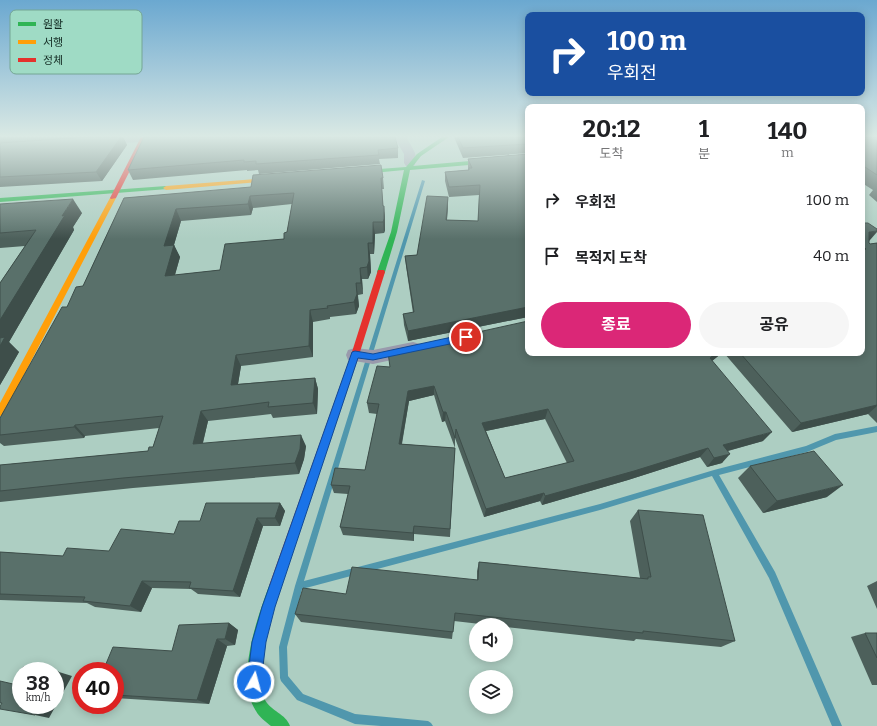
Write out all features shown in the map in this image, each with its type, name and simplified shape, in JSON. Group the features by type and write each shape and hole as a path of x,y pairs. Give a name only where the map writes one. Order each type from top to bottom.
{"street":[{"path":"0,412 127,171"},
{"path":"340,174 367,171"},
{"path":"283,726 260,705 254,682 259,642 268,607 364,356 407,171"},
{"path":"0,200 295,177"},
{"path":"364,356 427,346"}],"building":[{"path":"0,171 97,171 96,172 0,177"},
{"path":"306,171 382,171 383,178 381,178 384,219 383,222 373,222 373,243 368,243 369,261 367,267 360,268 361,283 356,283 357,294 354,302 327,306 328,308 310,310 309,346 236,355 231,385 315,378 313,403 268,407 269,402 201,411 193,444 301,435 300,449 295,463 123,478 0,491 0,465 148,451 149,447 153,447 163,416 75,425 74,427 0,435 0,418 62,307 67,307 76,287 83,286 124,198 251,187 253,175","holes":["294,193 287,232 284,233 284,239 225,244 220,270 165,276 174,245 164,246 176,209 248,204 250,196"]},
{"path":"525,171 525,308 408,331 403,314 414,312 405,256 417,255 427,196 448,197 446,220 478,221 480,185 449,187 445,172"},
{"path":"871,171 877,171 877,175"},
{"path":"73,199 62,216 65,215 0,320 0,283 36,230 0,233 0,204"},
{"path":"865,223 868,223 877,229 877,231 869,232 869,243 877,243 877,405 801,423 743,356 865,356"},
{"path":"525,322 525,356 712,356 710,358 772,432 723,445 730,454 714,458 708,448 545,496 544,493 486,509 456,429 455,438 446,412 443,412 434,386 408,391 399,444 455,448 450,529 414,526 413,533 340,527 350,486 331,485 335,468 365,470 379,404 367,403 377,366 390,367 388,352","holes":["548,409 574,461 505,478 482,423"]},
{"path":"5,337 0,346 0,338"},
{"path":"814,451 843,485 777,501 750,466"},
{"path":"206,503 280,503 275,518 257,518 233,591 189,588 191,582 142,581 130,606 83,601 85,597 0,594 0,552 63,556 67,548 109,551 121,529 174,534 179,521 200,521"},
{"path":"638,510 703,515 735,641 455,613 453,632 295,614 303,588 346,594 352,567 478,580 479,562 648,579 648,577 651,577"},
{"path":"229,623 225,639 217,639 197,700 124,696 124,662 107,662 113,647 172,651 179,625"},
{"path":"865,633 877,633 877,658"},
{"path":"0,681 12,684 12,711 0,709 2,703 0,703"}],"waterway":[{"path":"299,586 423,181"},
{"path":"714,473 807,449 835,437 877,429"},
{"path":"299,586 600,507 714,473"},
{"path":"714,473 772,575 837,726"},
{"path":"299,586 283,647 284,678 300,697 355,719 428,726"}],"traffic: fast":[{"path":"352,173 377,171"},
{"path":"381,272 394,232 407,171"},
{"path":"0,200 166,188"},
{"path":"275,586 258,646 254,680 256,694 260,705 268,714 283,726"}],"traffic: slow":[{"path":"166,188 282,179"},
{"path":"0,412 113,198"}],"traffic: jam":[{"path":"113,198 127,171"},
{"path":"275,586 355,355 381,272"}],"route":[{"path":"254,682 259,642 268,607 355,354 373,357 466,337"}]}
